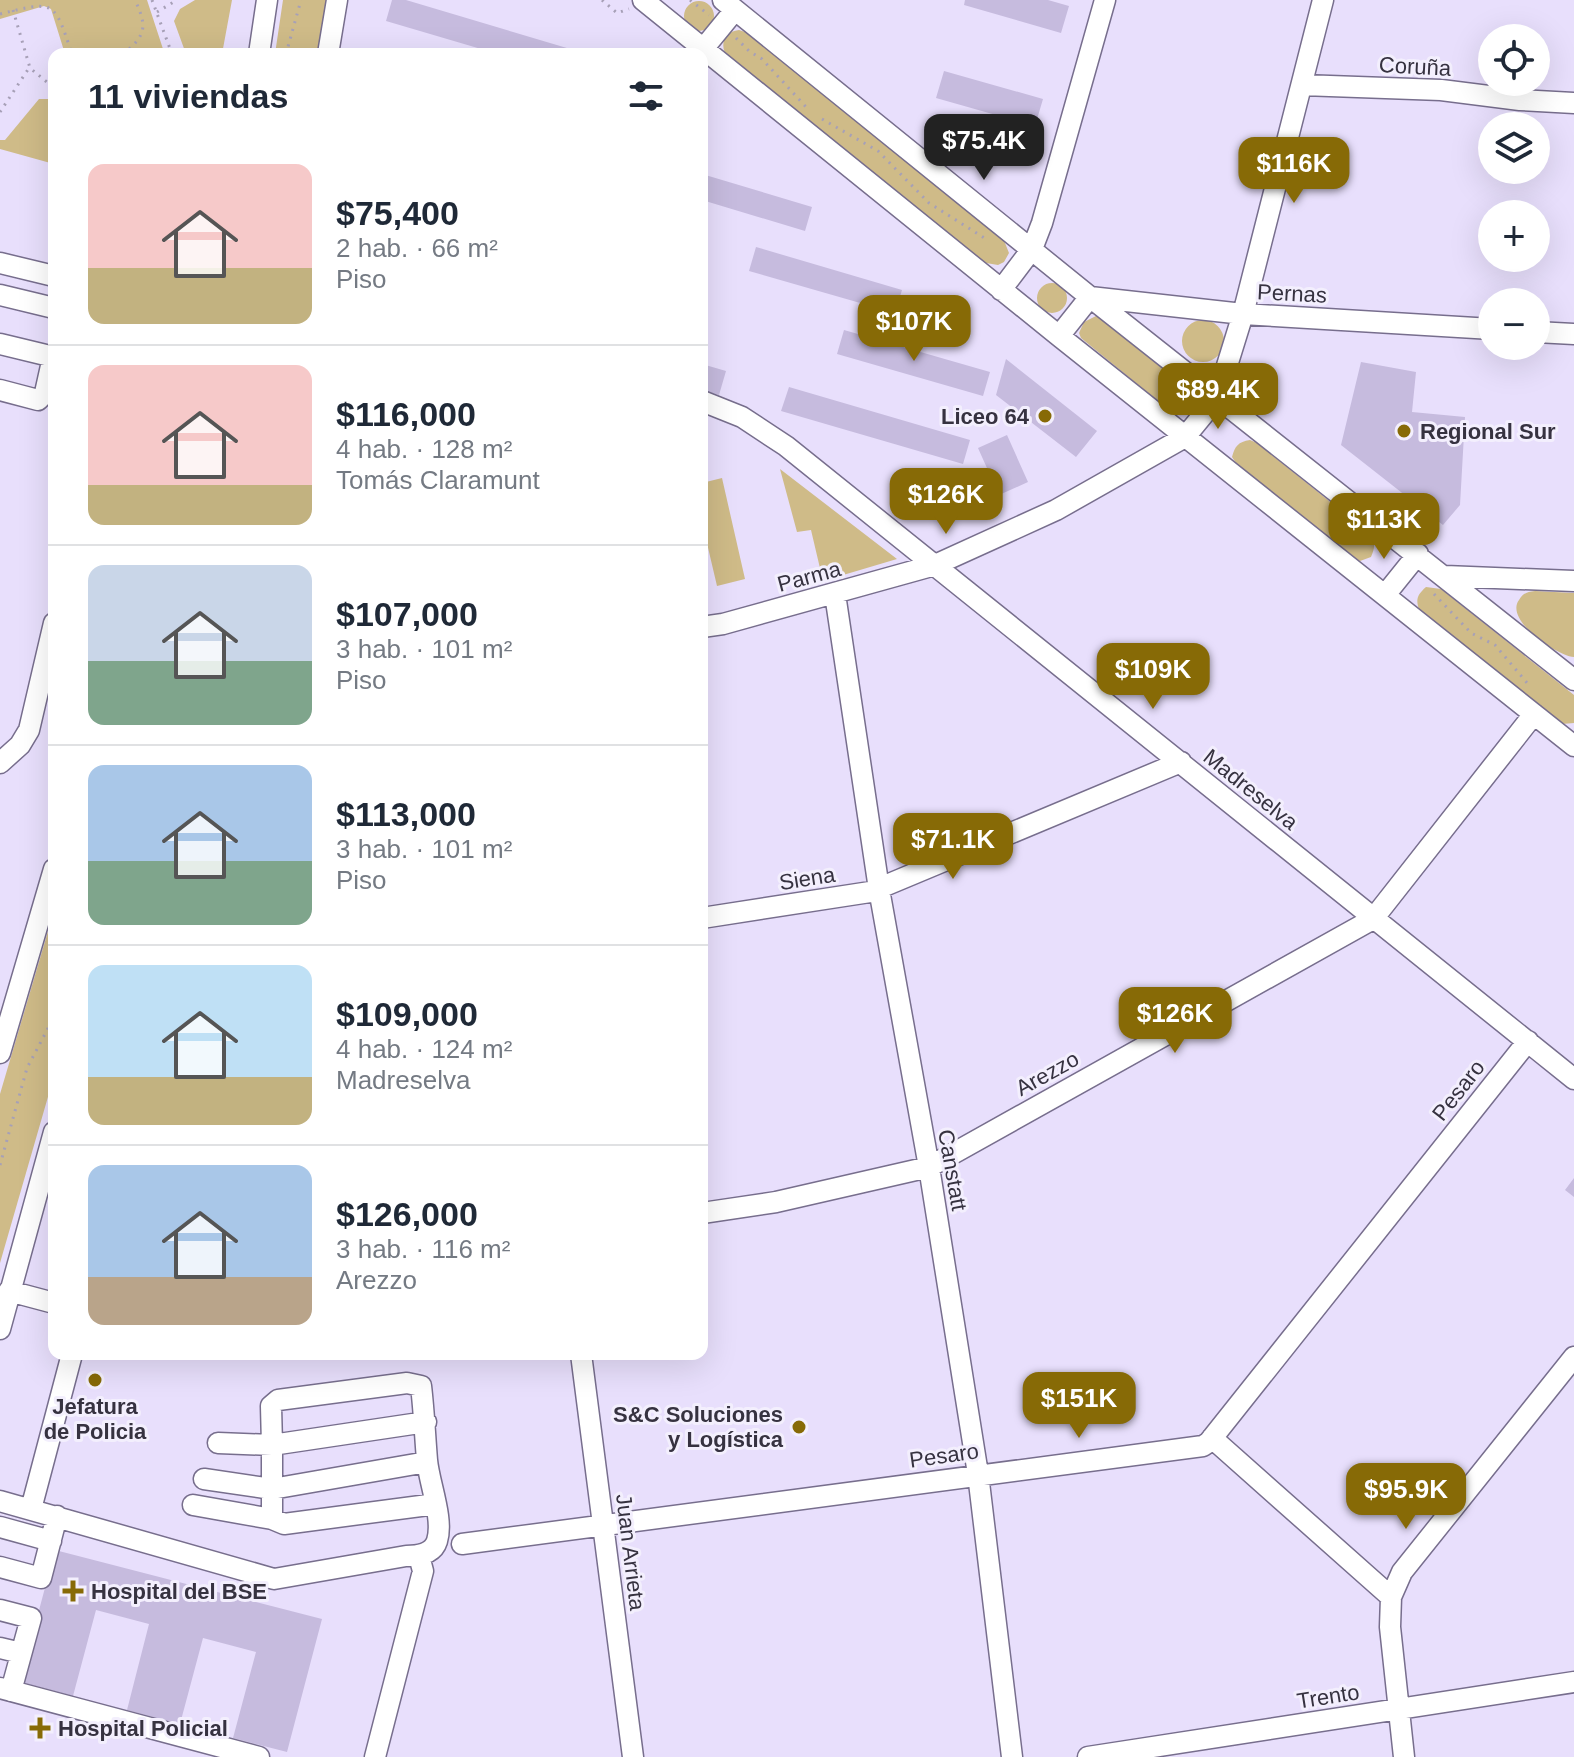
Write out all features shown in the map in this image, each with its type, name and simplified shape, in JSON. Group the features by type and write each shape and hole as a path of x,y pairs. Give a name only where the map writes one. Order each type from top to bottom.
{"street":[{"path":"260,48 267,0"},
{"path":"329,48 337,0"},
{"path":"1001,290 1032,249 1042,223 1105,0"},
{"path":"1185,437 1217,398 1243,314 1323,0"},
{"path":"646,1 702,48"},
{"path":"704,48 727,12 1418,554 1438,584 1574,680"},
{"path":"708,53 1185,437 1572,741"},
{"name":"Coruña","path":"1302,85 1441,90 1574,103"},
{"path":"0,263 48,275"},
{"path":"0,295 48,307"},
{"path":"1059,336 1090,297"},
{"name":"Pernas","path":"1090,297 1243,314 1478,328"},
{"path":"1550,333 1574,334"},
{"path":"0,344 48,356"},
{"path":"0,390 38,400 45,393 48,381"},
{"name":"Madreselva","path":"708,403 760,428 1574,1079"},
{"name":"Parma","path":"708,626 935,565 1056,510 1185,437"},
{"path":"1385,595 1418,554"},
{"path":"1438,584 1574,581"},
{"name":"Canstatt","path":"835,594 879,889 929,1167 978,1474 1012,1757"},
{"path":"0,763 20,745 29,730 48,649"},
{"name":"Arezzo","path":"708,1212 776,1202 929,1167 1373,919 1534,714"},
{"name":"Siena","path":"708,917 870,892 1181,762"},
{"path":"0,1053 48,889"},
{"name":"Pesaro","path":"462,1544 1203,1446 1528,1041"},
{"path":"0,1329 48,1153"},
{"path":"9,1291 48,1301"},
{"path":"1404,1757 1390,1627 1391,1597 1402,1572 1574,1357"},
{"path":"31,1509 70,1360"},
{"name":"Juan Arrieta","path":"582,1360 633,1757"},
{"path":"0,1501 274,1579 419,1556 433,1548 438,1539 436,1504 427,1462 421,1386 414,1383 278,1400 271,1406 272,1519"},
{"path":"218,1443 272,1445 426,1422"},
{"path":"1212,1438 1391,1597"},
{"path":"204,1479 272,1489 427,1462"},
{"path":"193,1505 272,1519 284,1524 436,1504"},
{"path":"0,1567 41,1578 57,1516"},
{"path":"0,1527 51,1541"},
{"path":"375,1757 423,1571 419,1556"},
{"path":"0,1610 31,1618 6,1689 259,1757"},
{"path":"0,1648 21,1653"},
{"name":"Trento","path":"1088,1757 1574,1682"}],"path":[{"path":"130,48 144,31 144,21 135,0"},
{"path":"152,0 170,48"},
{"path":"157,12 177,0"},
{"path":"288,48 301,0"},
{"path":"602,0 617,13 646,1"},
{"path":"690,0 727,12 749,51 762,59 814,115 878,151 929,203 988,239"},
{"path":"0,14 33,3 44,3 58,15 70,48"},
{"path":"13,10 30,68 48,83"},
{"path":"0,112 30,68"},
{"path":"1438,584 1471,633 1495,645 1530,687"},
{"path":"0,1165 27,1068 48,1028"}],"shaded area":[{"path":"0,0 147,0 163,48 63,48 51,9 44,6 0,19"},
{"path":"195,0 232,0 223,48 184,48 174,21 180,9"},
{"path":"283,0 329,0 321,48 276,48"},
{"path":"699,1 705,2 713,10 713,22 705,30 699,31 693,30 685,22 684,16 685,10 693,2"},
{"path":"739,30 1003,238 1009,253 1004,262 998,265 986,263 728,58 724,40"},
{"path":"39,99 48,99 48,162 0,149 0,140 5,140"},
{"path":"1052,283 1063,287 1067,298 1063,309 1052,313 1041,309 1037,298 1041,287"},
{"path":"1096,316 1102,317 1184,384 1190,391 1190,397 1182,408 1170,411 1081,338 1079,333 1084,322"},
{"path":"1203,320 1218,326 1224,341 1218,356 1203,362 1188,356 1182,341 1188,326"},
{"path":"1250,440 1369,533 1374,545 1371,557 1360,561 1352,558 1236,463 1232,457 1236,447"},
{"path":"780,469 897,559 823,581 811,530 797,532"},
{"path":"722,478 745,579 717,586 708,548 708,482"},
{"path":"1426,587 1441,589 1574,695 1574,723 1557,721 1420,612 1418,598"},
{"path":"1526,593 1574,593 1574,657 1534,636 1519,617 1516,608 1519,600"},
{"path":"48,931 48,1097 0,1263 0,1094"}],"building":[{"path":"392,0 406,0 567,48 478,48 386,21"},
{"path":"965,0 1048,0 1069,6 1061,33 964,5"},
{"path":"944,71 1043,99 1035,126 936,98"},
{"path":"708,176 812,207 805,231 708,202"},
{"path":"756,247 902,290 895,313 749,271"},
{"path":"844,330 990,372 983,396 837,354"},
{"path":"1006,359 1097,431 1076,457 996,395"},
{"name":"Regional Sur","path":"1361,362 1416,372 1412,412 1465,417 1460,505 1443,525 1341,445"},
{"path":"708,366 726,371 719,395 708,392"},
{"path":"789,387 970,440 963,464 781,411"},
{"path":"1007,435 1028,482 999,495 978,448"},
{"path":"1574,1178 1574,1197 1565,1190"},
{"path":"55,1550 322,1619 287,1752 233,1738 256,1652 203,1638 180,1724 127,1710 149,1624 96,1610 73,1696 20,1682"}],"place":[{"name":"Liceo 64","path":"1045,416"},
{"name":"Regional Sur","path":"1404,431"},
{"name":"Jefatura de Policia","path":"95,1380"},
{"name":"S&C Soluciones y Logística","path":"799,1427"},
{"name":"Hospital del BSE","path":"73,1591"},
{"name":"Hospital Policial","path":"40,1728"}]}
